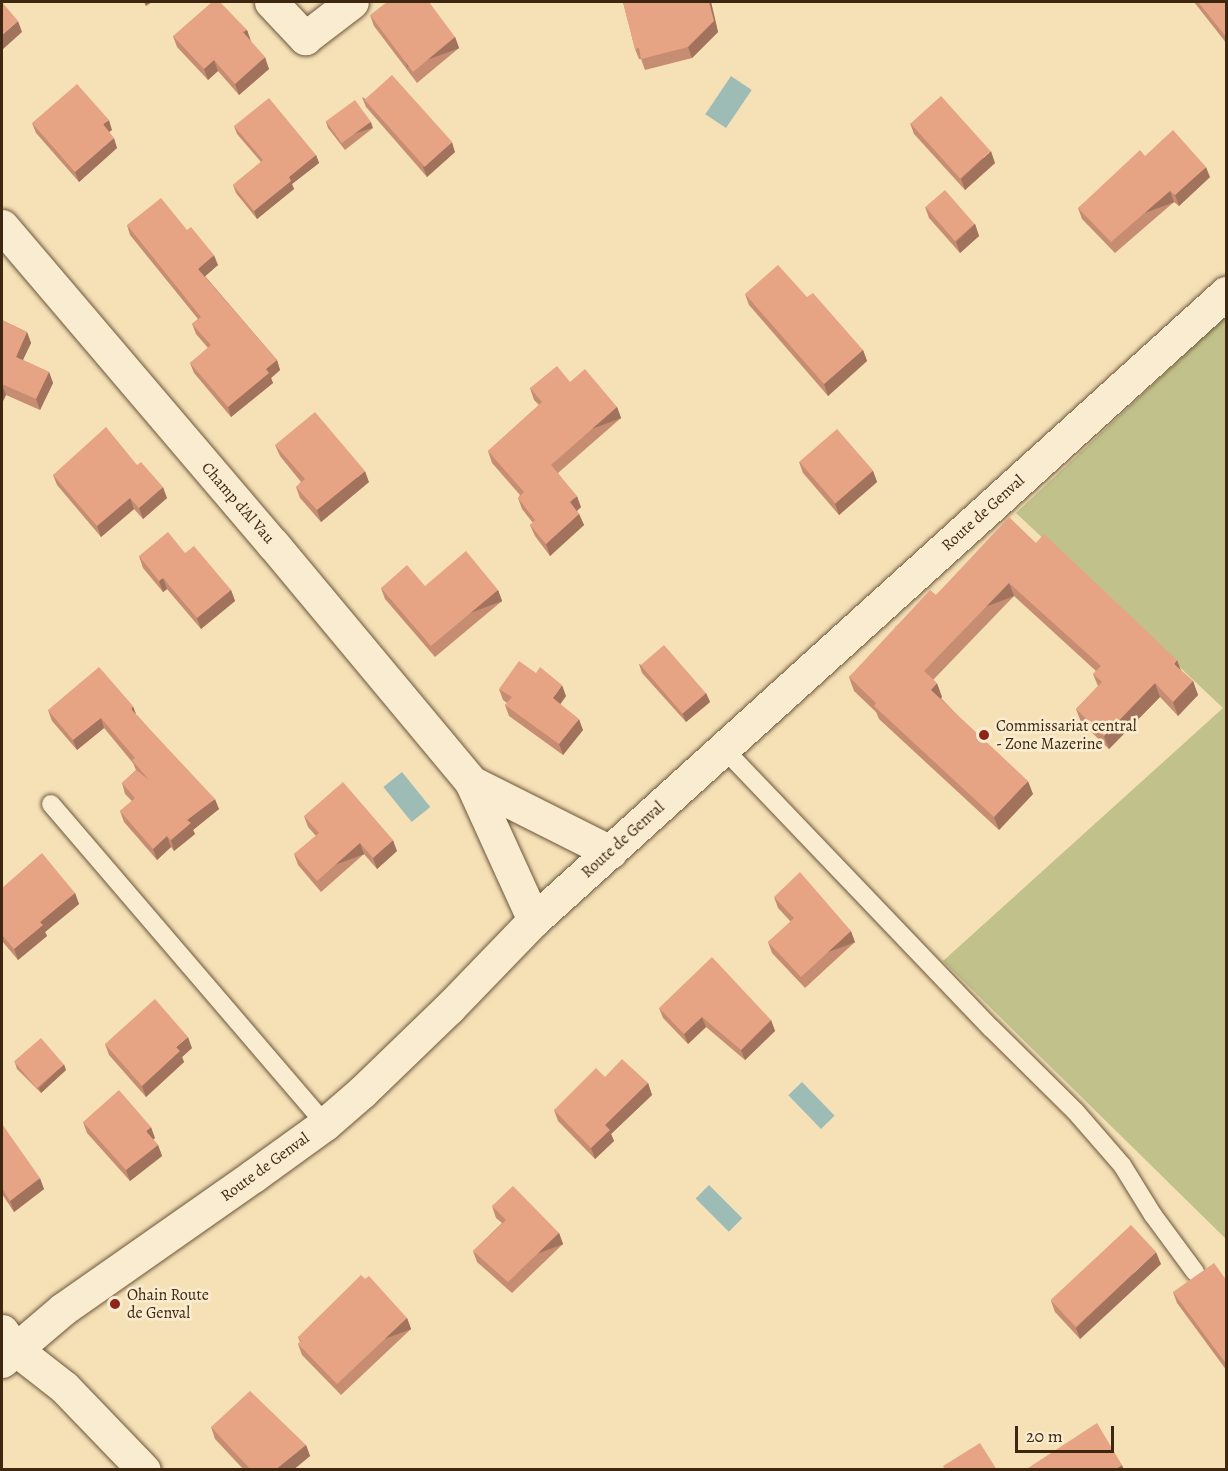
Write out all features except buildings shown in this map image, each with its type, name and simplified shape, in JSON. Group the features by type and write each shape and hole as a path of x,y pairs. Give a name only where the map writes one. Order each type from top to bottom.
{"main road":[{"path":"271,2 305,38 352,2"},
{"name":"Champ d'Al Vau","path":"2,226 273,544 471,782 534,920"},
{"name":"Route de Genval","path":"6,1347 325,1124 450,1008 534,920 1227,293"},
{"name":"Champ d'Al Vau","path":"471,782 610,852"},
{"path":"6,1347 64,1387 144,1470"}],"lane":[{"path":"724,749 991,1028 1075,1111 1122,1165 1153,1215 1195,1272"},
{"path":"51,804 325,1124"}],"green space":[{"path":"1226,316 1226,1239 943,961 1223,708 1016,513"}],"water":[{"path":"731,76 752,90 726,128 705,114"},
{"path":"402,772 430,807 412,822 383,787"},
{"path":"802,1082 835,1116 821,1129 788,1095"},
{"path":"709,1185 742,1218 729,1232 696,1198"}],"place":[{"name":"Commissariat central - Zone Mazerine","path":"984,735"},
{"name":"Ohain Route de Genval","path":"115,1304"}]}
